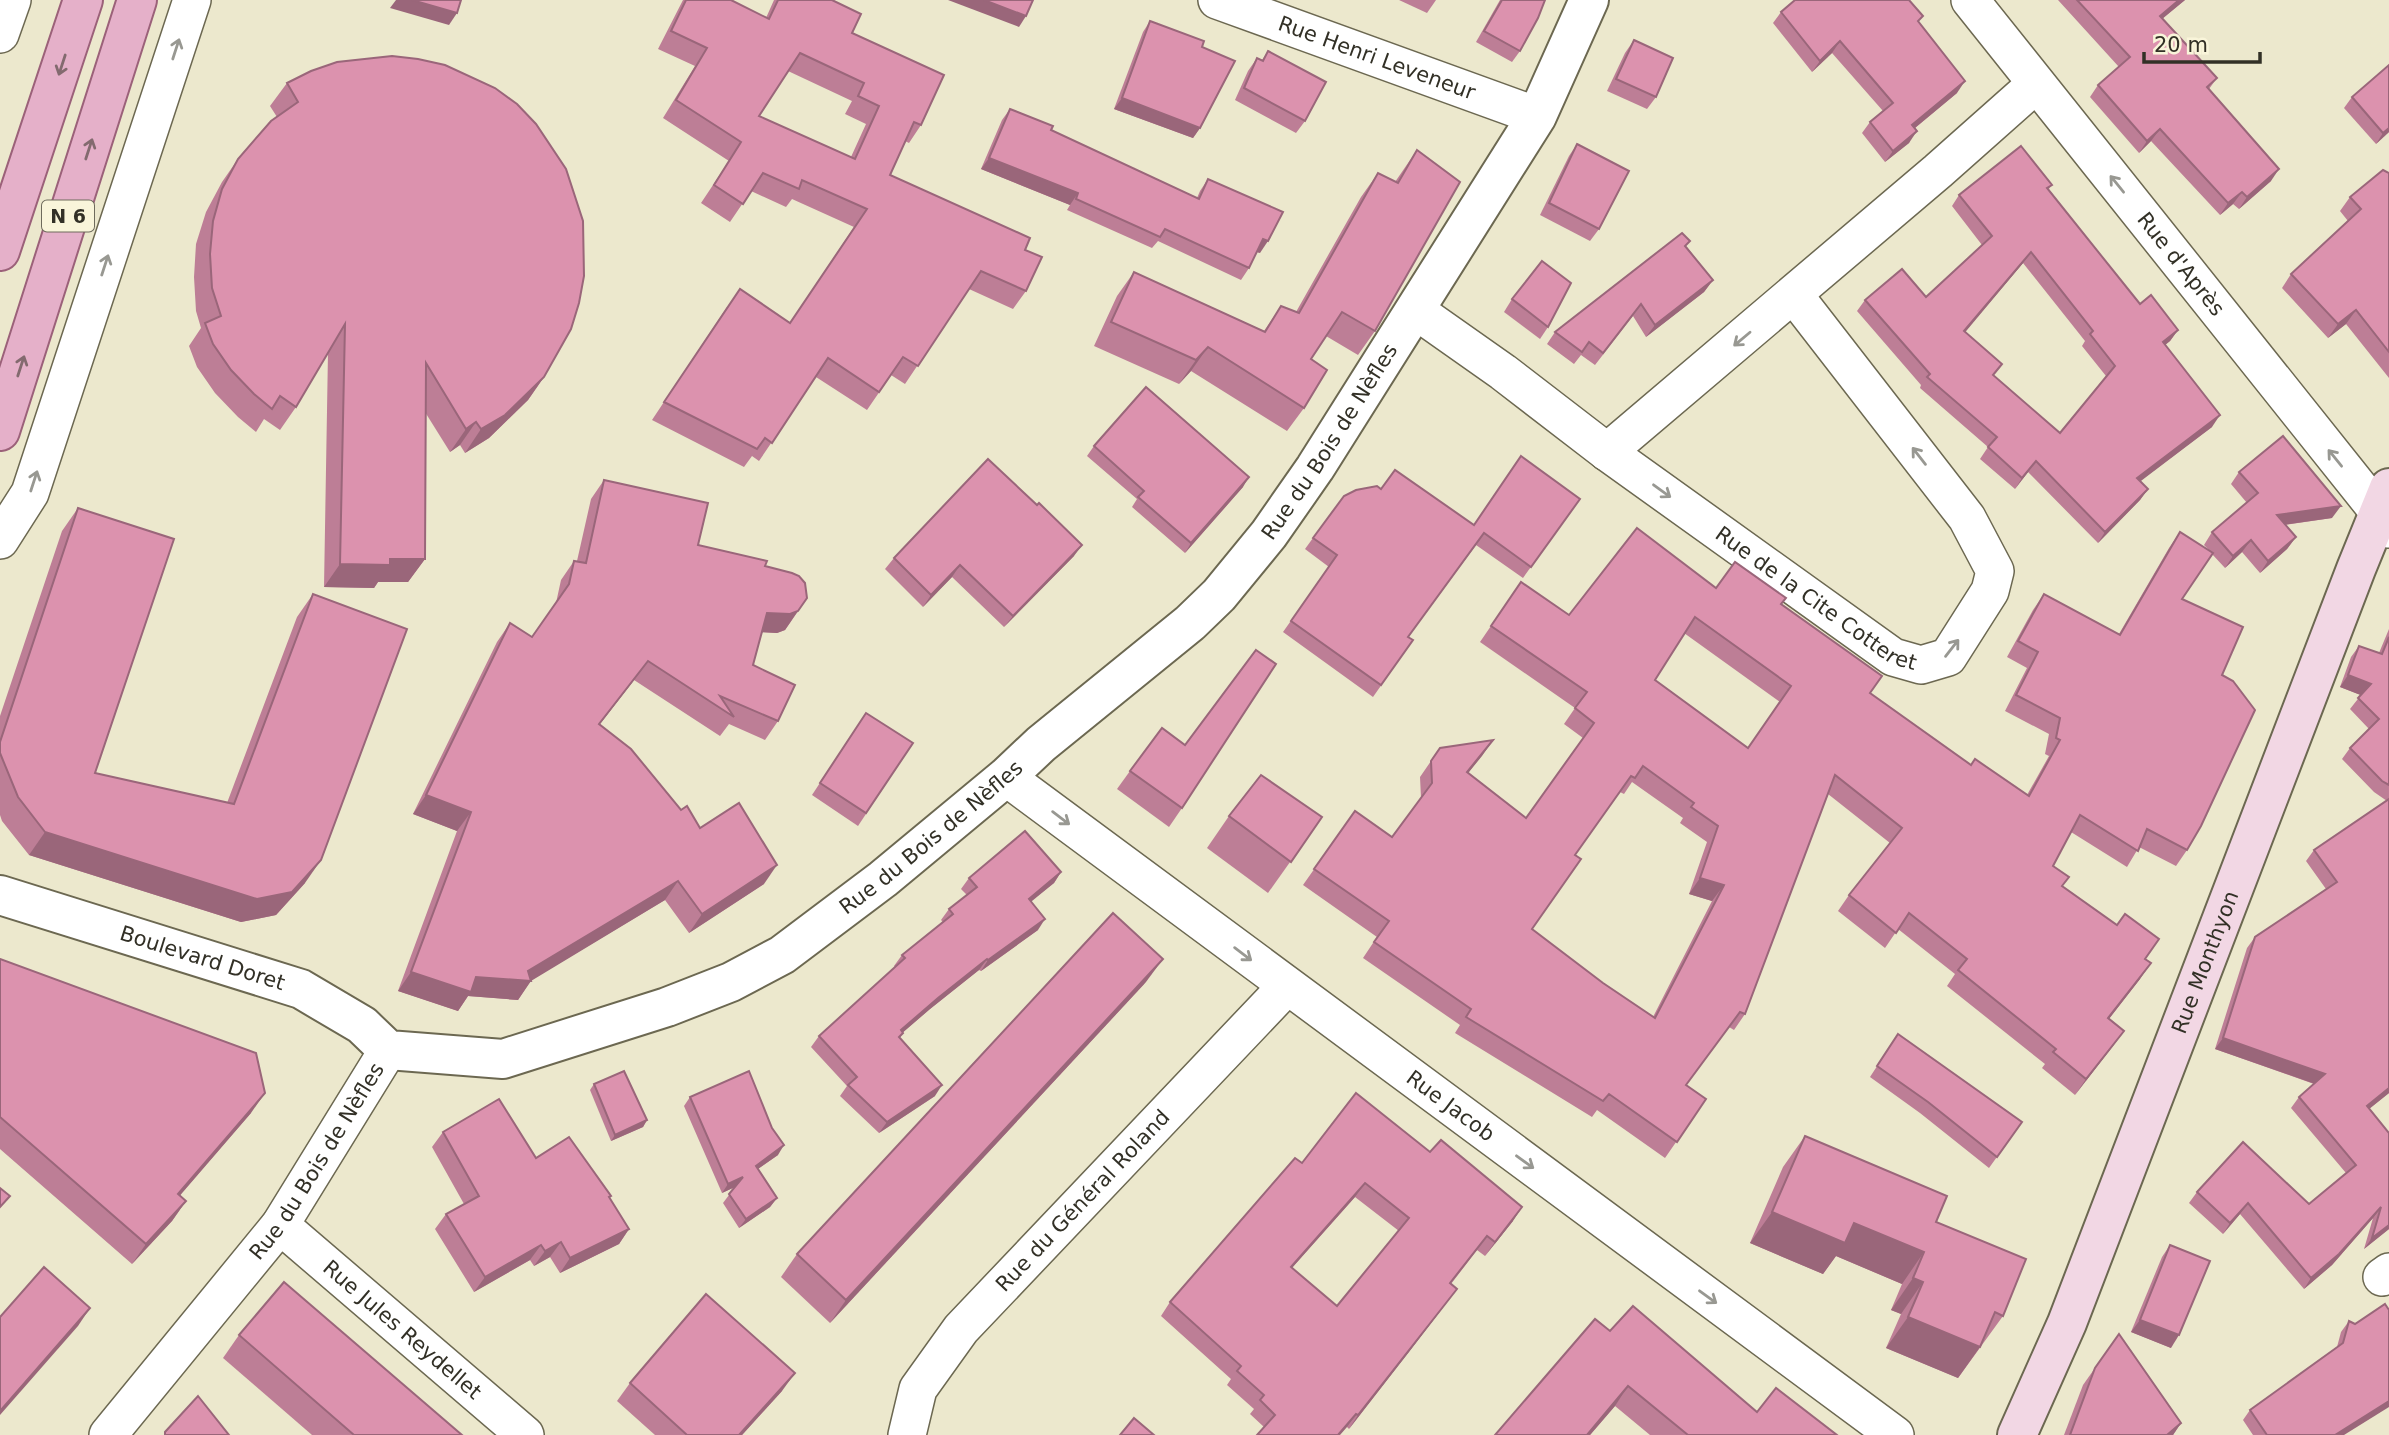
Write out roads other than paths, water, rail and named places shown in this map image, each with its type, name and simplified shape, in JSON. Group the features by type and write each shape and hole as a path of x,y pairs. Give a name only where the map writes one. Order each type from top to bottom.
{"main road":[{"name":"N 6","path":"0,251 83,0"},
{"name":"N 6","path":"0,431 137,0"},
{"name":"Rue Monthyon","path":"2017,1435 2067,1323 2385,510"}],"street":[{"path":"0,34 12,0"},
{"path":"0,540 30,493 192,0"},
{"name":"Rue Henri Leveneur","path":"1217,0 1537,116"},
{"name":"Rue du Bois de Nèfles","path":"108,1435 280,1225 388,1050 503,1059 667,1007 731,982 782,955 883,879 1006,777 1041,744 1190,623 1219,595 1269,534 1315,468 1537,116 1589,0"},
{"name":"Rue d'Après","path":"1970,0 2385,510"},
{"path":"1607,452 1794,295 2036,83"},
{"name":"Rue de la Cite Cotteret","path":"1415,310 1503,372 1607,452 1893,657 1921,665 1948,657 1990,591 1995,571 1967,518 1794,295"},
{"name":"Rue Jacob","path":"1006,777 1895,1435"},
{"name":"Boulevard Doret","path":"0,895 301,989 362,1025 388,1050"},
{"name":"Rue du Général Roland","path":"907,1435 918,1389 961,1329 1287,986"},
{"name":"Rue Jules Reydellet","path":"280,1225 525,1435"}]}
